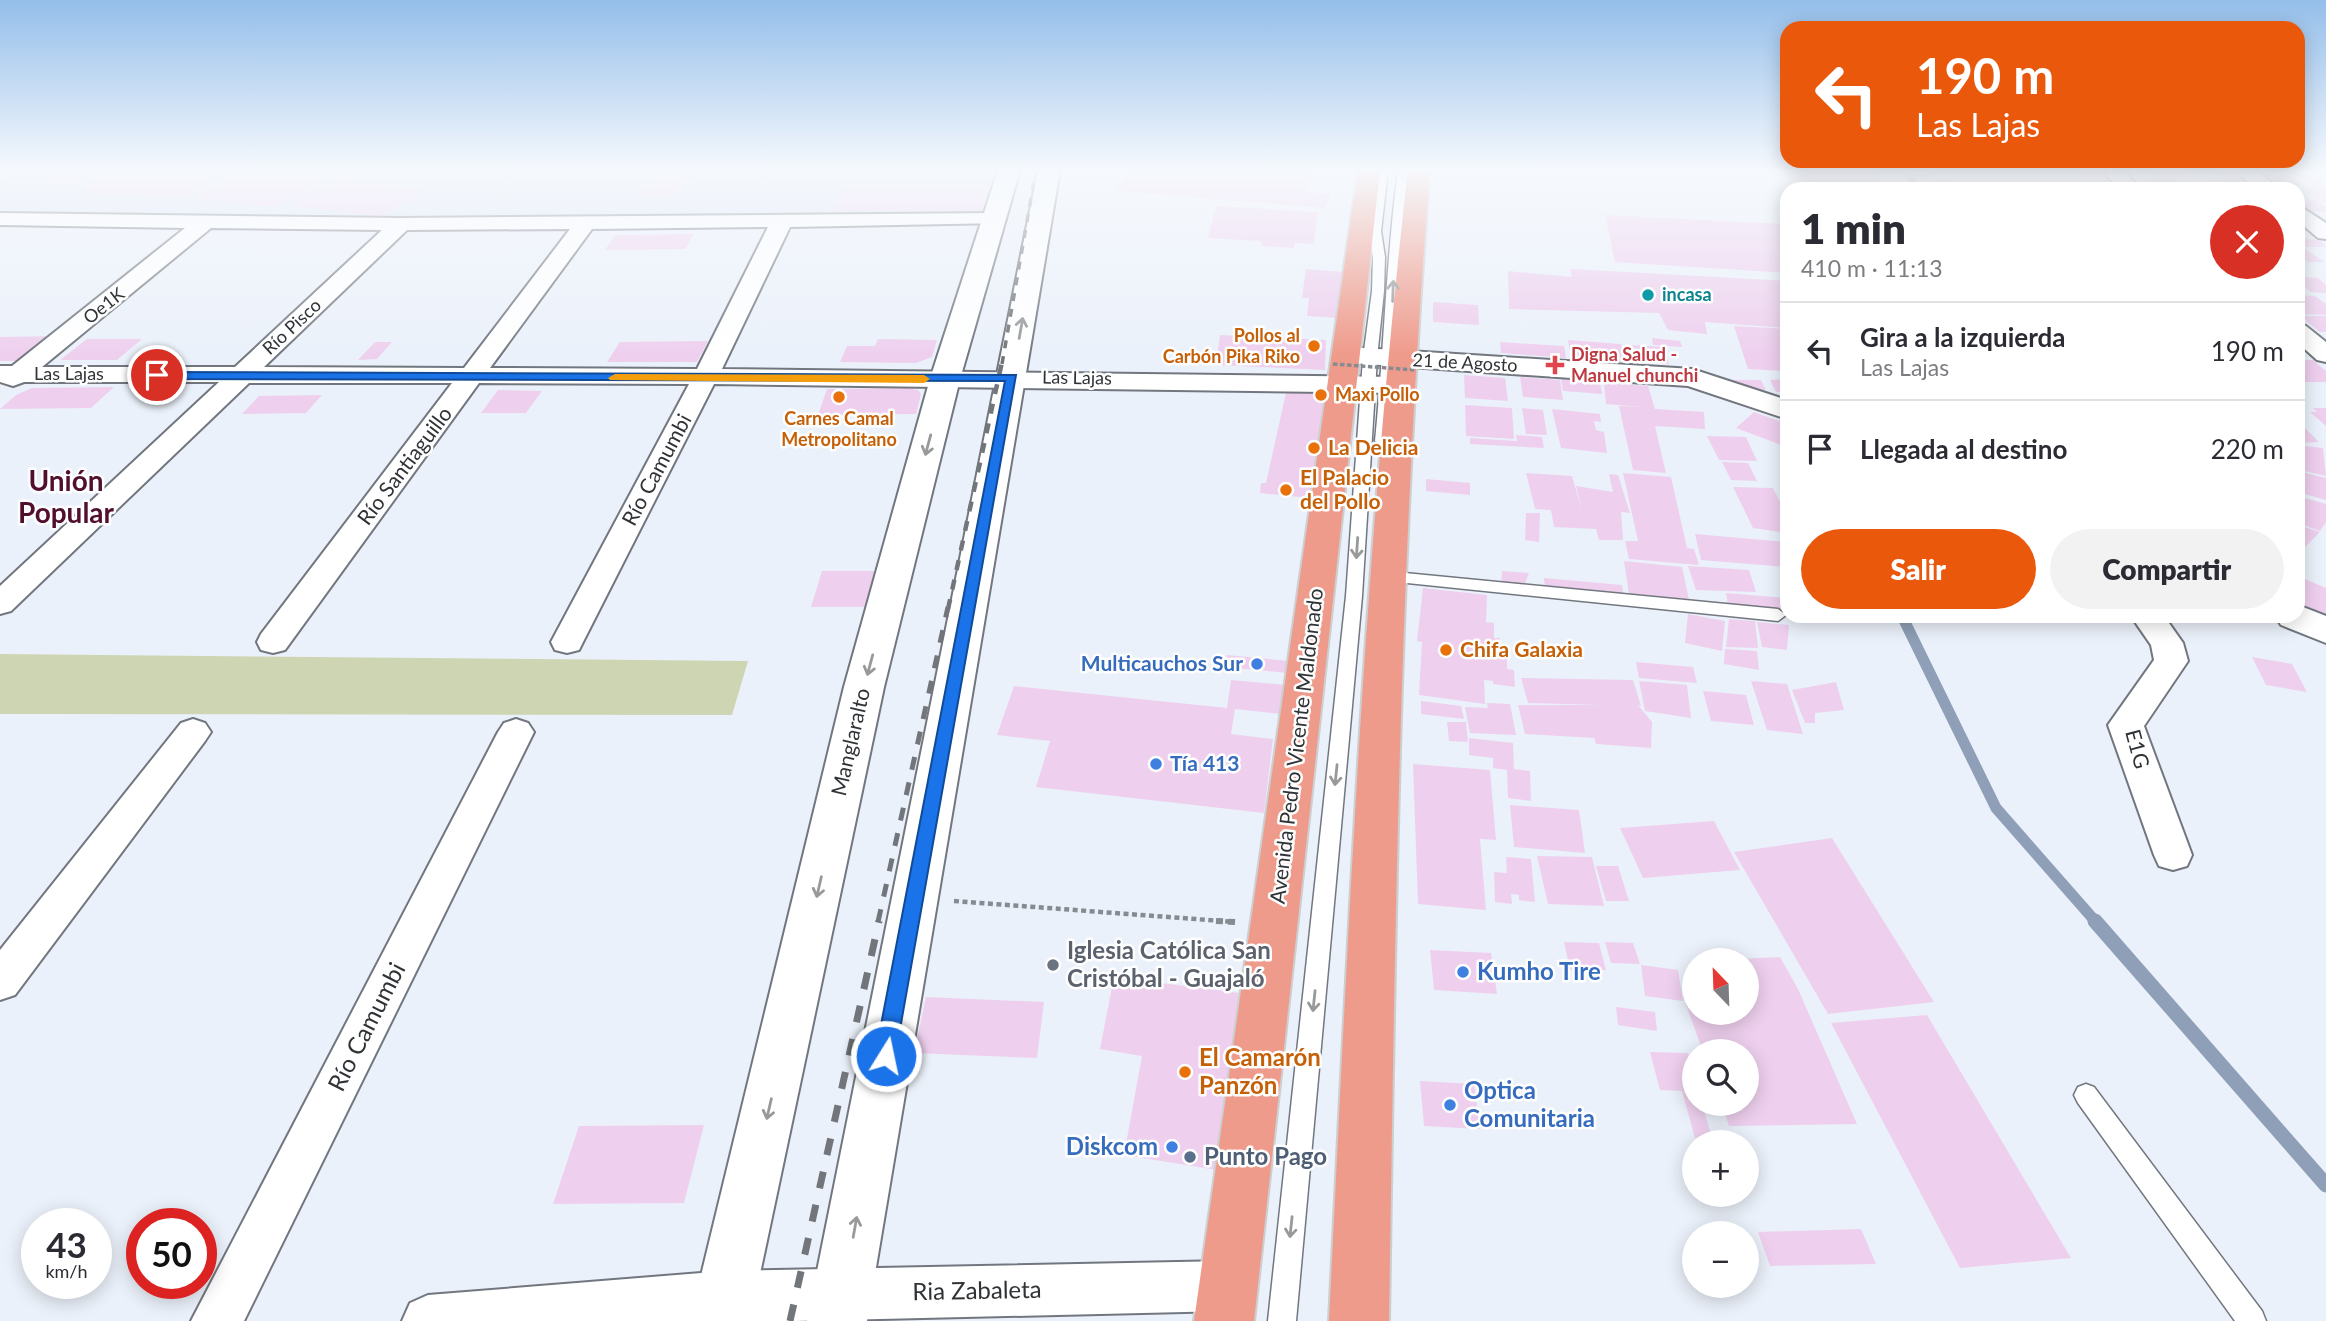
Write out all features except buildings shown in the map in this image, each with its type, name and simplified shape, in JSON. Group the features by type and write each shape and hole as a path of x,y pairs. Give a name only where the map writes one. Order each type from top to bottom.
{"main road":[{"name":"Manglaralto","path":"723,1309 864,687 945,379 992,232"},
{"path":"840,1307 1038,232"},
{"name":"Avenida Pedro Vicente Maldonado","path":"1359,1321 1384,576 1371,232"},
{"name":"Avenida Pedro Vicente Maldonado","path":"1225,1303 1274,925 1375,370 1405,232"},
{"name":"21 de Agosto","path":"1375,370 1692,378 1780,408"},
{"path":"2305,621 2326,631"}],"street":[{"path":"0,242 14,232"},
{"name":"Oe1K","path":"6,379 193,232"},
{"name":"Río Pisco","path":"0,604 393,232"},
{"name":"Río Santiaguillo","path":"273,642 579,232"},
{"name":"Río Camumbi","path":"567,642 705,378 777,232"},
{"path":"2305,337 2326,355"},
{"name":"Las Lajas","path":"6,379 240,375 945,379 1375,370"},
{"name":"E1G","path":"2152,623 2167,643 2171,661 2126,726 2173,855"},
{"path":"0,982 194,732"},
{"name":"Río Camumbi","path":"217,1321 516,732"},
{"name":"Ria Zabaleta","path":"428,1321 723,1309 1225,1303"}],"lane":[{"path":"1345,1145 1362,942 1379,269 1375,232"},
{"path":"1282,1321 1375,370 1395,232"},
{"path":"1384,576 1778,615"},
{"path":"2086,1095 2252,1321"}],"path":[{"path":"915,898 1274,925"}],"green space":[{"path":"0,654 748,661 732,715 0,714"}],"waterway":[{"path":"1905,623 1996,808 2096,922"},
{"path":"2095,921 2326,1185"}],"railway":[{"path":"1002,364 1025,232"},
{"path":"948,609 1002,362"},
{"path":"878,922 948,607"},
{"path":"790,1321 879,921"}],"slow traffic":[{"path":"615,378 924,379"}],"place":[{"name":"incasa","path":"1648,295"},
{"name":"Pollos al Carbón Pika Riko","path":"1314,346"},
{"name":"Digna Salud - Manuel chunchi","path":"1555,365"},
{"name":"Maxi Pollo","path":"1321,395"},
{"name":"Carnes Camal Metropolitano","path":"839,397"},
{"name":"La Delicia","path":"1314,448"},
{"name":"El Palacio del Pollo","path":"1286,490"},
{"name":"Chifa Galaxia","path":"1446,650"},
{"name":"Multicauchos Sur","path":"1257,664"},
{"name":"Tía 413","path":"1156,764"},
{"name":"Iglesia Católica San Cristóbal - Guajaló","path":"1053,965"},
{"name":"Kumho Tire","path":"1463,972"},
{"name":"El Camarón Panzón","path":"1185,1072"},
{"name":"Optica Comunitaria","path":"1450,1105"},
{"name":"Diskcom","path":"1172,1147"},
{"name":"Punto Pago","path":"1190,1157"}],"district":[{"name":"Unión Popular","path":"66,497"}],"route":[{"path":"157,375 1012,378 886,1056"}]}
